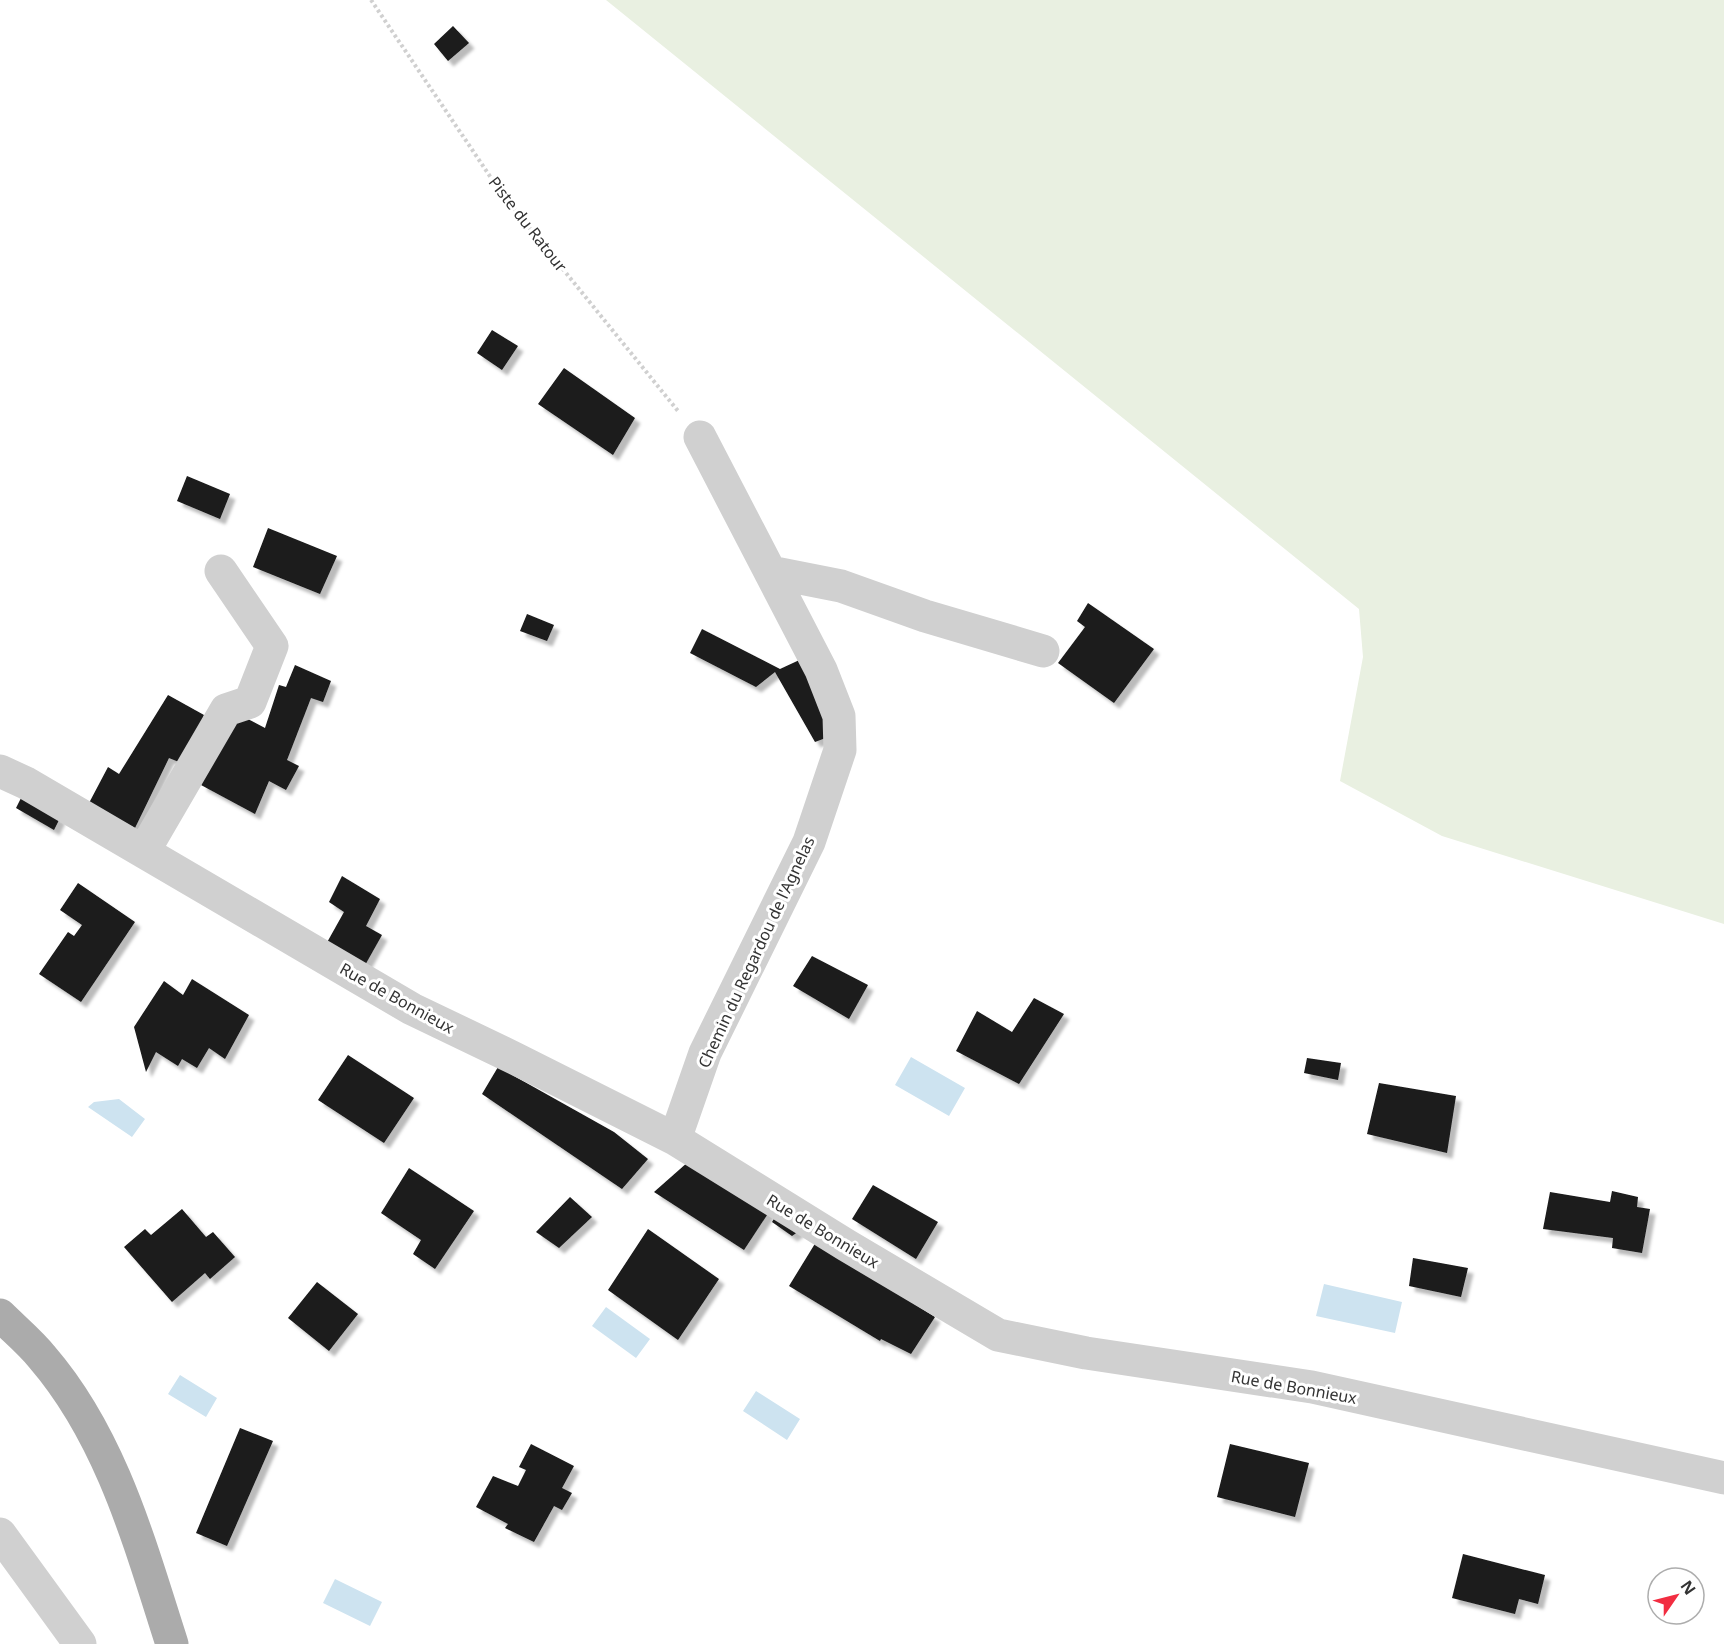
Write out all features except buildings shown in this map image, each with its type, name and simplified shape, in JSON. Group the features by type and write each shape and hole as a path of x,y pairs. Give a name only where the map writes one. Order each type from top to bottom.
{"main road":[{"path":"0,1315 43,1357 75,1402 106,1456 133,1524 172,1644"}],"street":[{"name":"Chemin du Regardou de l'Agnelas","path":"675,1140 705,1053 809,842 840,750 839,716 821,670 700,437"},
{"path":"144,851 226,710 250,702 272,646 221,571"},
{"path":"770,572 841,586 925,616 1043,651"},
{"name":"Rue de Bonnieux","path":"0,771 26,783 412,1008 675,1140 998,1335 1086,1353 1312,1388 1724,1478"},
{"path":"0,1534 80,1644"}],"path":[{"name":"Piste du Ratour","path":"370,0 502,194 700,437"}],"green space":[{"path":"606,0 1724,0 1724,924 1442,836 1340,781 1363,657 1359,609"}],"water":[{"path":"911,1057 965,1088 949,1116 895,1085"},
{"path":"119,1099 145,1119 132,1137 88,1107 94,1102"},
{"path":"1324,1284 1402,1302 1395,1333 1316,1316"},
{"path":"606,1307 650,1339 636,1358 592,1326"},
{"path":"180,1375 217,1398 206,1417 168,1394"},
{"path":"756,1391 800,1419 787,1440 743,1411"},
{"path":"335,1579 382,1602 370,1626 323,1603"}]}
